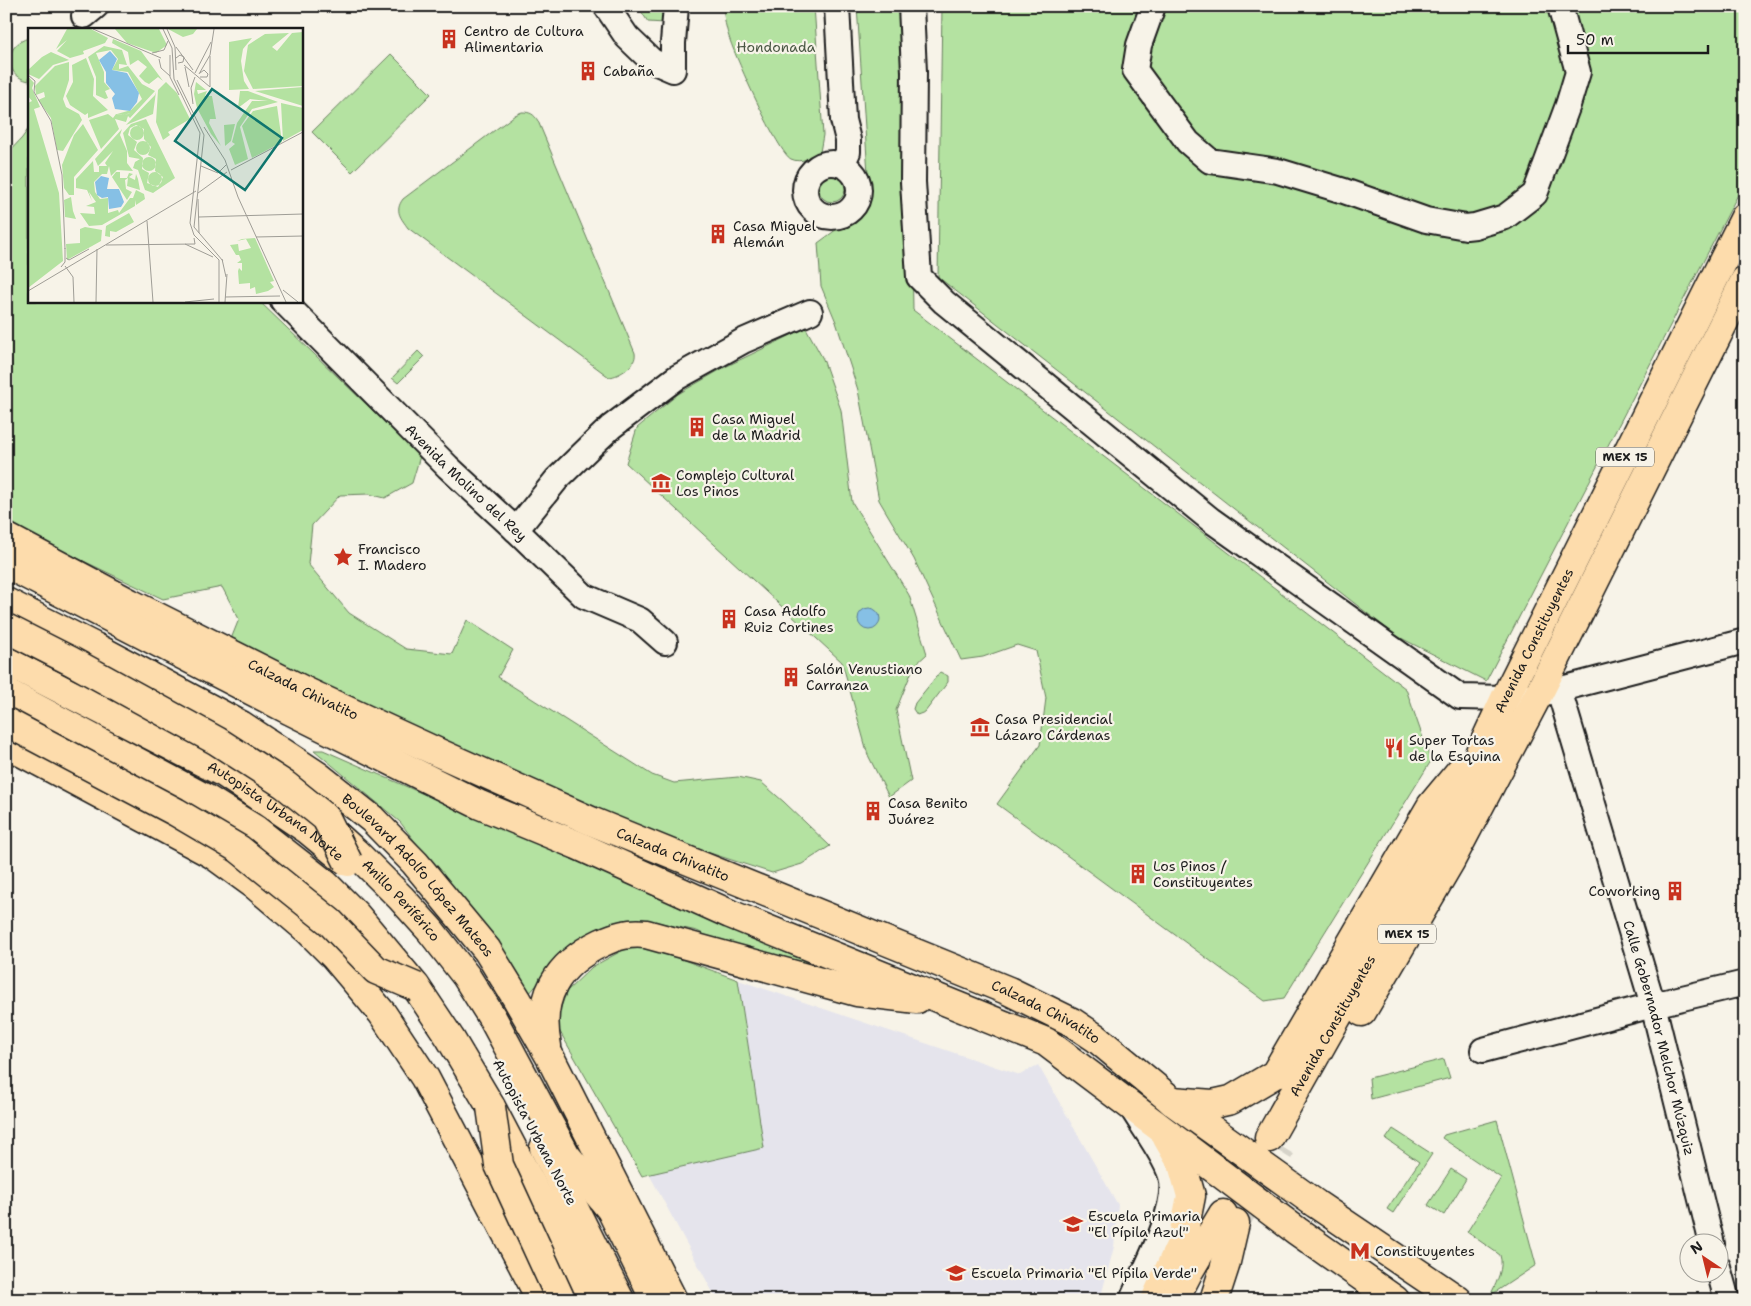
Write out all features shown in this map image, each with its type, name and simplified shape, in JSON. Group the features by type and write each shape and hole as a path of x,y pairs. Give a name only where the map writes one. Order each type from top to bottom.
{"main road":[{"name":"Avenida Constituyentes","path":"1744,283 1548,693 1450,862 1275,1142 1450,817 1505,698 1745,217"},
{"name":"Calzada Chivatito","path":"6,537 139,608 309,693 436,752 591,821 1009,991 1072,1022 1096,1038 1172,1101 1316,1204 1458,1300"},
{"name":"Calzada Chivatito","path":"6,564 289,710 480,805 577,845 730,914 1046,1042 1297,1231 1395,1300"},
{"name":"Boulevard Adolfo López Mateos","path":"6,602 241,725 318,776 372,819 415,863 487,950 517,999 549,1055 673,1300"},
{"path":"6,628 218,741 285,785 326,818 348,862"},
{"name":"Anillo Periférico","path":"6,642 146,709 271,784 306,809 348,846 401,898 430,930 466,976 493,1019 566,1155 610,1210 655,1300"},
{"name":"Autopista Urbana Norte","path":"6,661 224,773 308,830 348,862 386,901 423,943 479,1026 555,1166 620,1300"},
{"path":"68,671 148,675"},
{"name":"Autopista Urbana Norte","path":"6,692 204,797 256,830 325,884 356,915 416,987 450,1038 491,1107 592,1300"},
{"path":"6,703 95,747 200,803 277,853 314,882 354,921 396,970 427,1015 503,1137 586,1300"},
{"path":"6,722 176,812 239,849 330,922 376,970 416,987"},
{"path":"6,744 212,854 256,886 334,956 382,1013 424,1078 541,1300"},
{"path":"1172,1101 1213,1104 1231,1100 1276,1074 1431,806 1483,744"},
{"path":"549,1055 544,1020 549,993 556,980 564,968 577,957 600,943 626,934 646,934 857,992 902,998 941,999"},
{"path":"491,1107 499,1165 561,1300"},
{"path":"1155,1300 1182,1241 1191,1196 1182,1164 1164,1132"},
{"path":"555,1166 609,1222 650,1300"},
{"path":"1174,1300 1189,1271 1229,1219"},
{"path":"1190,1300 1229,1219"},
{"path":"1214,1300 1225,1266 1229,1219"}],"street":[{"path":"606,6 627,37 652,61 673,70 676,6"},
{"path":"837,6 843,120 848,140 848,152 842,165"},
{"path":"911,6 914,72 913,182 919,277 944,302 1211,520 1460,697 1505,698 1548,693 1745,641"},
{"path":"1152,6 1139,45 1135,70 1188,142 1210,161 1278,171 1344,191 1426,220 1466,227 1505,217 1535,194 1568,105 1578,72 1560,6"},
{"path":"1707,293 1744,283"},
{"name":"Avenida Molino del Rey","path":"284,302 448,468 584,596 640,620 665,642"},
{"path":"516,530 557,479 592,445 612,427 676,378 743,341 810,312"},
{"name":"Calle Gobernador Melchor Múzquiz","path":"1548,693 1653,1005 1710,1234"},
{"path":"1483,1050 1745,983"},
{"path":"1131,1106 1164,1161 1172,1180 1169,1212 1132,1300"},
{"path":"1723,1284 1727,1300"}],"shaded area":[{"path":"738,980 1020,1075 1038,1065 1118,1205 1114,1247 1100,1300 717,1300 649,1174 764,1148"}],"green space":[{"path":"638,6 667,6 665,23 648,22"},
{"name":"Hondonada","path":"723,6 814,6 823,135 820,152 817,154 799,161 791,159 785,153 758,104 734,50 726,28"},
{"path":"857,6 908,6 913,310 1406,689 1431,761 1284,998 1265,1001 997,804 1040,745 1046,698 1036,651 1017,645 983,657 961,660 914,559 879,500 858,390 836,322 821,286 818,243 863,210 868,174"},
{"path":"942,6 1742,6 1745,9 1745,181 1486,681 1395,635 938,277"},
{"path":"28,38 28,81 21,78 11,67 11,53 21,41"},
{"path":"391,54 431,94 352,172 312,132"},
{"path":"522,112 532,114 538,121 635,353 631,366 613,376 609,377 408,228 400,214 399,207 403,199 515,115"},
{"path":"28,129 28,302 260,302 420,456 412,483 385,498 369,494 340,495 312,525 308,564 349,613 406,649 452,654 467,620 513,650 498,677 652,775 674,783 738,777 761,782 830,846 802,864 772,873 626,826 514,778 231,639 239,619 222,587 163,599 6,524 6,155"},
{"path":"832,176 841,180 845,189 841,198 832,202 823,198 819,189 823,180"},
{"path":"806,328 823,359 841,410 852,502 909,595 927,654 914,666 896,710 911,781 889,797 868,755 842,662 626,463 637,428 678,394 725,367"},
{"path":"418,351 424,357 398,383 392,378"},
{"path":"940,672 948,676 948,682 925,712 917,715 913,709 915,703"},
{"path":"314,750 323,750 809,963 809,968 738,951 697,931 643,919 592,938 562,956 528,995 511,967 400,822"},
{"path":"651,948 738,980 764,1148 642,1176 555,1023 567,991 592,967 625,949"},
{"path":"1444,1059 1450,1078 1371,1099 1369,1078"},
{"path":"1497,1120 1536,1265 1494,1293 1492,1292 1501,1270 1500,1255 1467,1232 1501,1178 1442,1138 1444,1135"},
{"path":"1393,1129 1432,1154 1393,1213 1387,1209 1419,1162 1386,1139"},
{"path":"1451,1169 1466,1179 1444,1215 1428,1205"}],"water":[{"path":"869,608 877,611 880,619 877,627 869,630 861,627 858,619 861,611"}],"tunnel":[{"path":"1235,1223 1282,1147"}],"place":[{"name":"Centro de Cultura Alimentaria","path":"449,39"},
{"name":"Cabaña","path":"588,71"},
{"name":"Casa Miguel Alemán","path":"718,234"},
{"name":"Casa Miguel de la Madrid","path":"697,427"},
{"name":"Complejo Cultural Los Pinos","path":"661,483"},
{"name":"Francisco I. Madero","path":"343,557"},
{"name":"Casa Adolfo Ruiz Cortines","path":"729,619"},
{"name":"Salón Venustiano Carranza","path":"791,677"},
{"name":"Casa Presidencial Lázaro Cárdenas","path":"980,727"},
{"name":"Super Tortas de la Esquina","path":"1394,748"},
{"name":"Casa Benito Juárez","path":"873,811"},
{"name":"Los Pinos / Constituyentes","path":"1138,874"},
{"name":"Coworking","path":"1675,891"},
{"name":"Escuela Primaria \"El Pípila Azul\"","path":"1073,1224"},
{"name":"Constituyentes","path":"1360,1251"},
{"name":"Escuela Primaria \"El Pípila Verde\"","path":"956,1273"}]}
